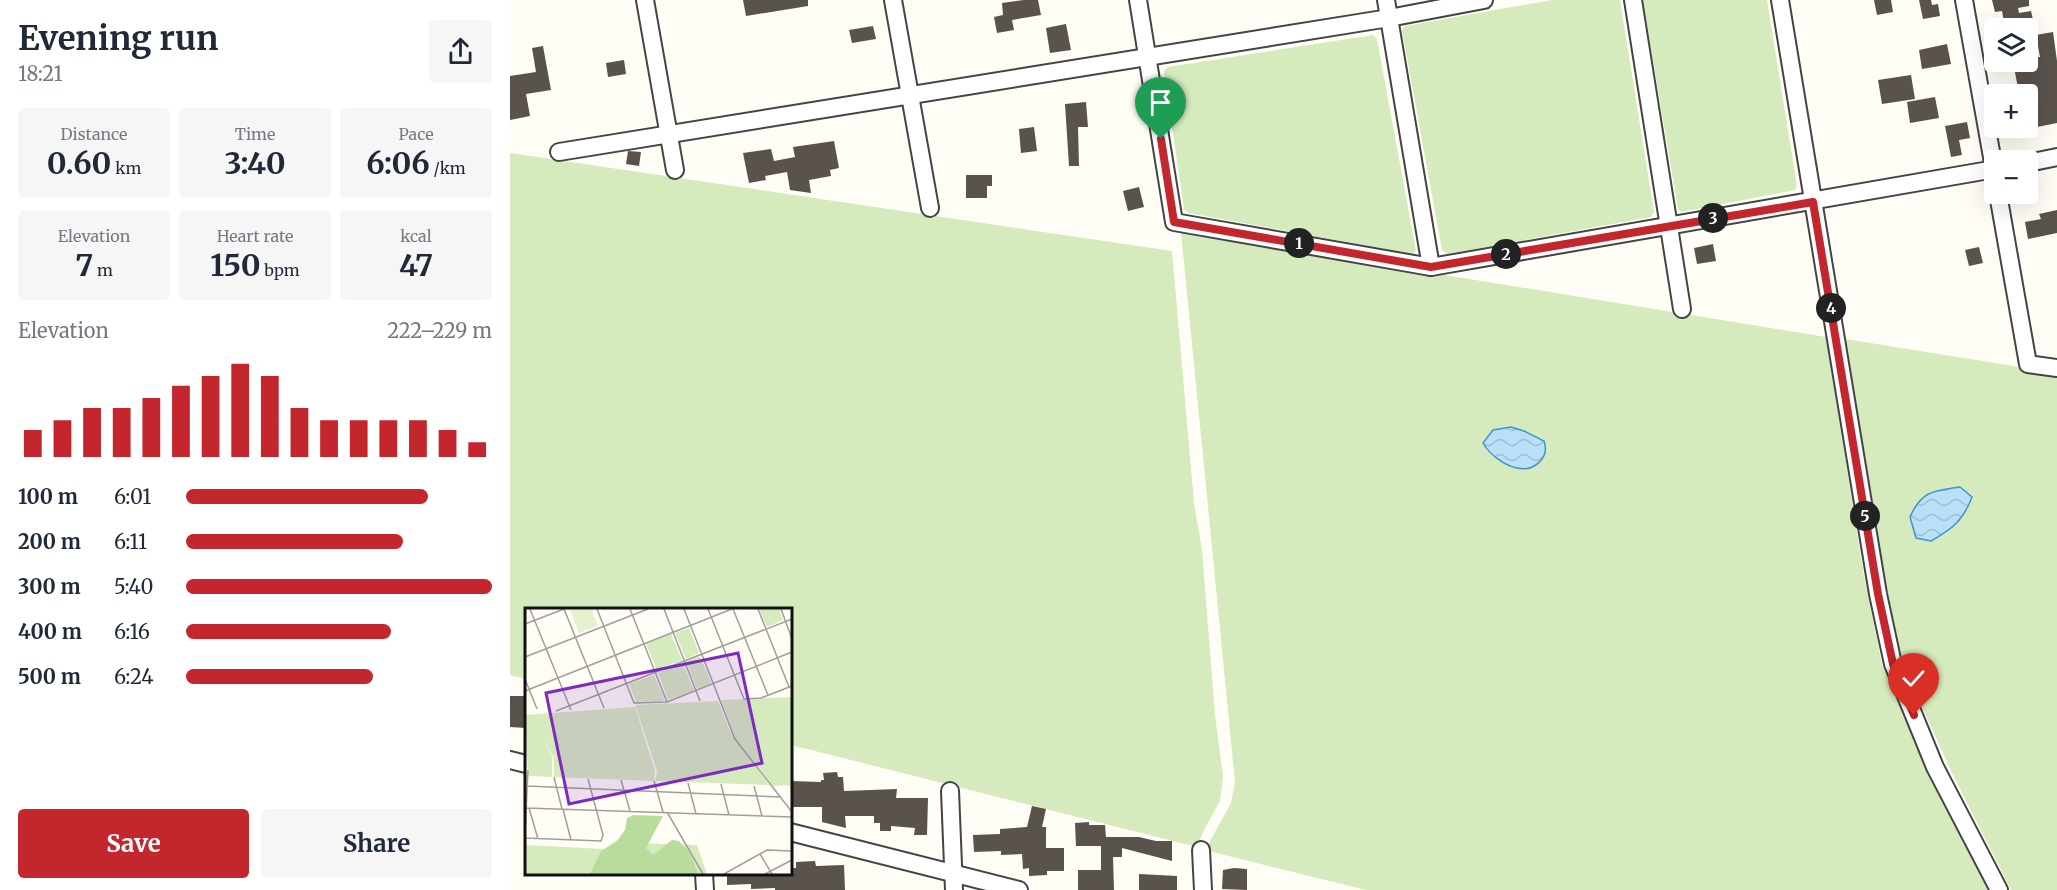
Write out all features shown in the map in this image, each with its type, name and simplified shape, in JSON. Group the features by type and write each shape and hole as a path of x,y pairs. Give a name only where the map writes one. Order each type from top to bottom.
{"street":[{"path":"645,0 675,170"},
{"path":"893,0 930,208"},
{"path":"1138,0 1174,222 1431,267 1984,172"},
{"path":"1386,0 1431,267"},
{"path":"559,152 1389,18 1484,0"},
{"path":"1632,0 1682,309"},
{"path":"1780,0 1878,594 1893,664 1935,767 1999,890"},
{"path":"1964,0 1991,150"},
{"path":"2038,160 2057,157"},
{"path":"2000,204 2028,364 2057,368"},
{"path":"510,760 525,764"},
{"path":"950,791 954,881"},
{"path":"792,833 954,881 1019,890"},
{"path":"1201,850 1203,890"},
{"path":"704,875 705,890"}],"green space":[{"path":"1552,0 1620,0 1654,212 1651,217 1447,254 1442,250 1402,30 1405,26"},
{"path":"1643,0 1767,0 1797,186 1795,190 1681,212 1678,209"},
{"path":"1373,35 1377,39 1416,251 1413,254 1188,213 1184,209 1164,71 1168,67"},
{"path":"510,153 1172,251 1194,503 1202,550 1215,715 1223,776 1220,801 1197,847 792,745 792,608 525,608 525,679 510,675"},
{"path":"1181,232 1826,337 1864,576 1882,665 1993,890 1366,890 1205,850 1231,803 1235,782"},
{"path":"1845,339 2057,373 2057,890 2011,890 1952,773 1902,663 1892,618"}],"water":[{"path":"1511,427 1544,441 1545,453 1535,466 1523,469 1507,465 1493,455 1483,443 1493,430"},
{"path":"1960,487 1972,497 1961,518 1951,528 1931,541 1916,538 1910,517 1919,501 1930,493"}],"building":[{"path":"743,0 808,0 808,6 746,16"},
{"path":"1038,0 1041,15 1012,20 1014,30 997,33 994,17 1003,15 1002,3"},
{"path":"1874,0 1891,0 1893,12 1877,15"},
{"path":"1919,0 1931,0 1932,5 1938,4 1940,16 1923,19"},
{"path":"1992,0 2029,0 2029,6 2018,8 2019,13 2031,11 2033,18 2003,18 2002,11 1995,12"},
{"path":"1066,24 1071,50 1050,53 1046,28"},
{"path":"873,26 876,39 852,43 849,30"},
{"path":"2053,32 2057,61 2057,123 2038,127 2038,84 2017,84 2015,72 2038,72 2038,57 2040,57 2038,35"},
{"path":"1947,44 1951,64 1922,69 1919,50"},
{"path":"543,46 551,90 526,94 530,116 510,120 510,76 536,72 532,48"},
{"path":"624,60 626,74 608,77 606,63"},
{"path":"1911,75 1915,99 1882,104 1878,80"},
{"path":"1935,97 1939,118 1910,123 1907,102"},
{"path":"1086,102 1088,127 1078,127 1079,166 1069,166 1065,104"},
{"path":"1967,122 1970,138 1959,140 1962,155 1951,157 1945,126"},
{"path":"1034,127 1037,151 1021,153 1019,129"},
{"path":"834,141 839,168 830,170 831,176 809,180 811,193 790,190 787,172 765,176 766,180 749,183 743,153 771,149 774,161 795,157 793,147"},
{"path":"628,151 641,152 639,166 626,164"},
{"path":"966,175 992,175 992,186 987,186 987,198 966,198"},
{"path":"1139,187 1144,207 1128,211 1123,191"},
{"path":"2057,210 2057,233 2028,239 2025,222 2041,219 2039,214"},
{"path":"1713,244 1716,261 1697,264 1694,248"},
{"path":"1979,247 1983,263 1969,266 1965,250"},
{"path":"510,696 525,696 525,728 510,727"},
{"path":"837,772 838,777 843,777 844,791 897,789 896,798 928,798 927,835 914,835 915,828 891,826 891,831 880,831 880,823 874,823 874,816 845,816 846,828 822,822 822,807 792,807 792,781 821,782 824,780 823,773"},
{"path":"1032,806 1046,809 1042,827 1046,827 1046,848 1064,848 1064,871 1047,871 1047,875 1029,876 1029,868 1023,869 1022,854 1001,855 1001,851 974,852 973,835 1000,834 1000,829 1027,827"},
{"path":"1089,822 1089,825 1105,825 1106,837 1139,837 1156,841 1172,841 1172,861 1122,848 1122,857 1113,857 1114,890 1078,890 1078,870 1101,870 1101,846 1076,846 1075,823"},
{"path":"815,861 816,866 844,865 845,890 751,889 751,884 727,885 727,875 792,875 792,868 796,868 796,862"},
{"path":"1247,869 1247,890 1222,889 1223,870"},
{"path":"1139,874 1177,876 1177,890 1139,890"}],"route":[{"path":"1161,139 1174,222 1431,267 1813,202 1878,594 1893,664 1914,715"}]}
